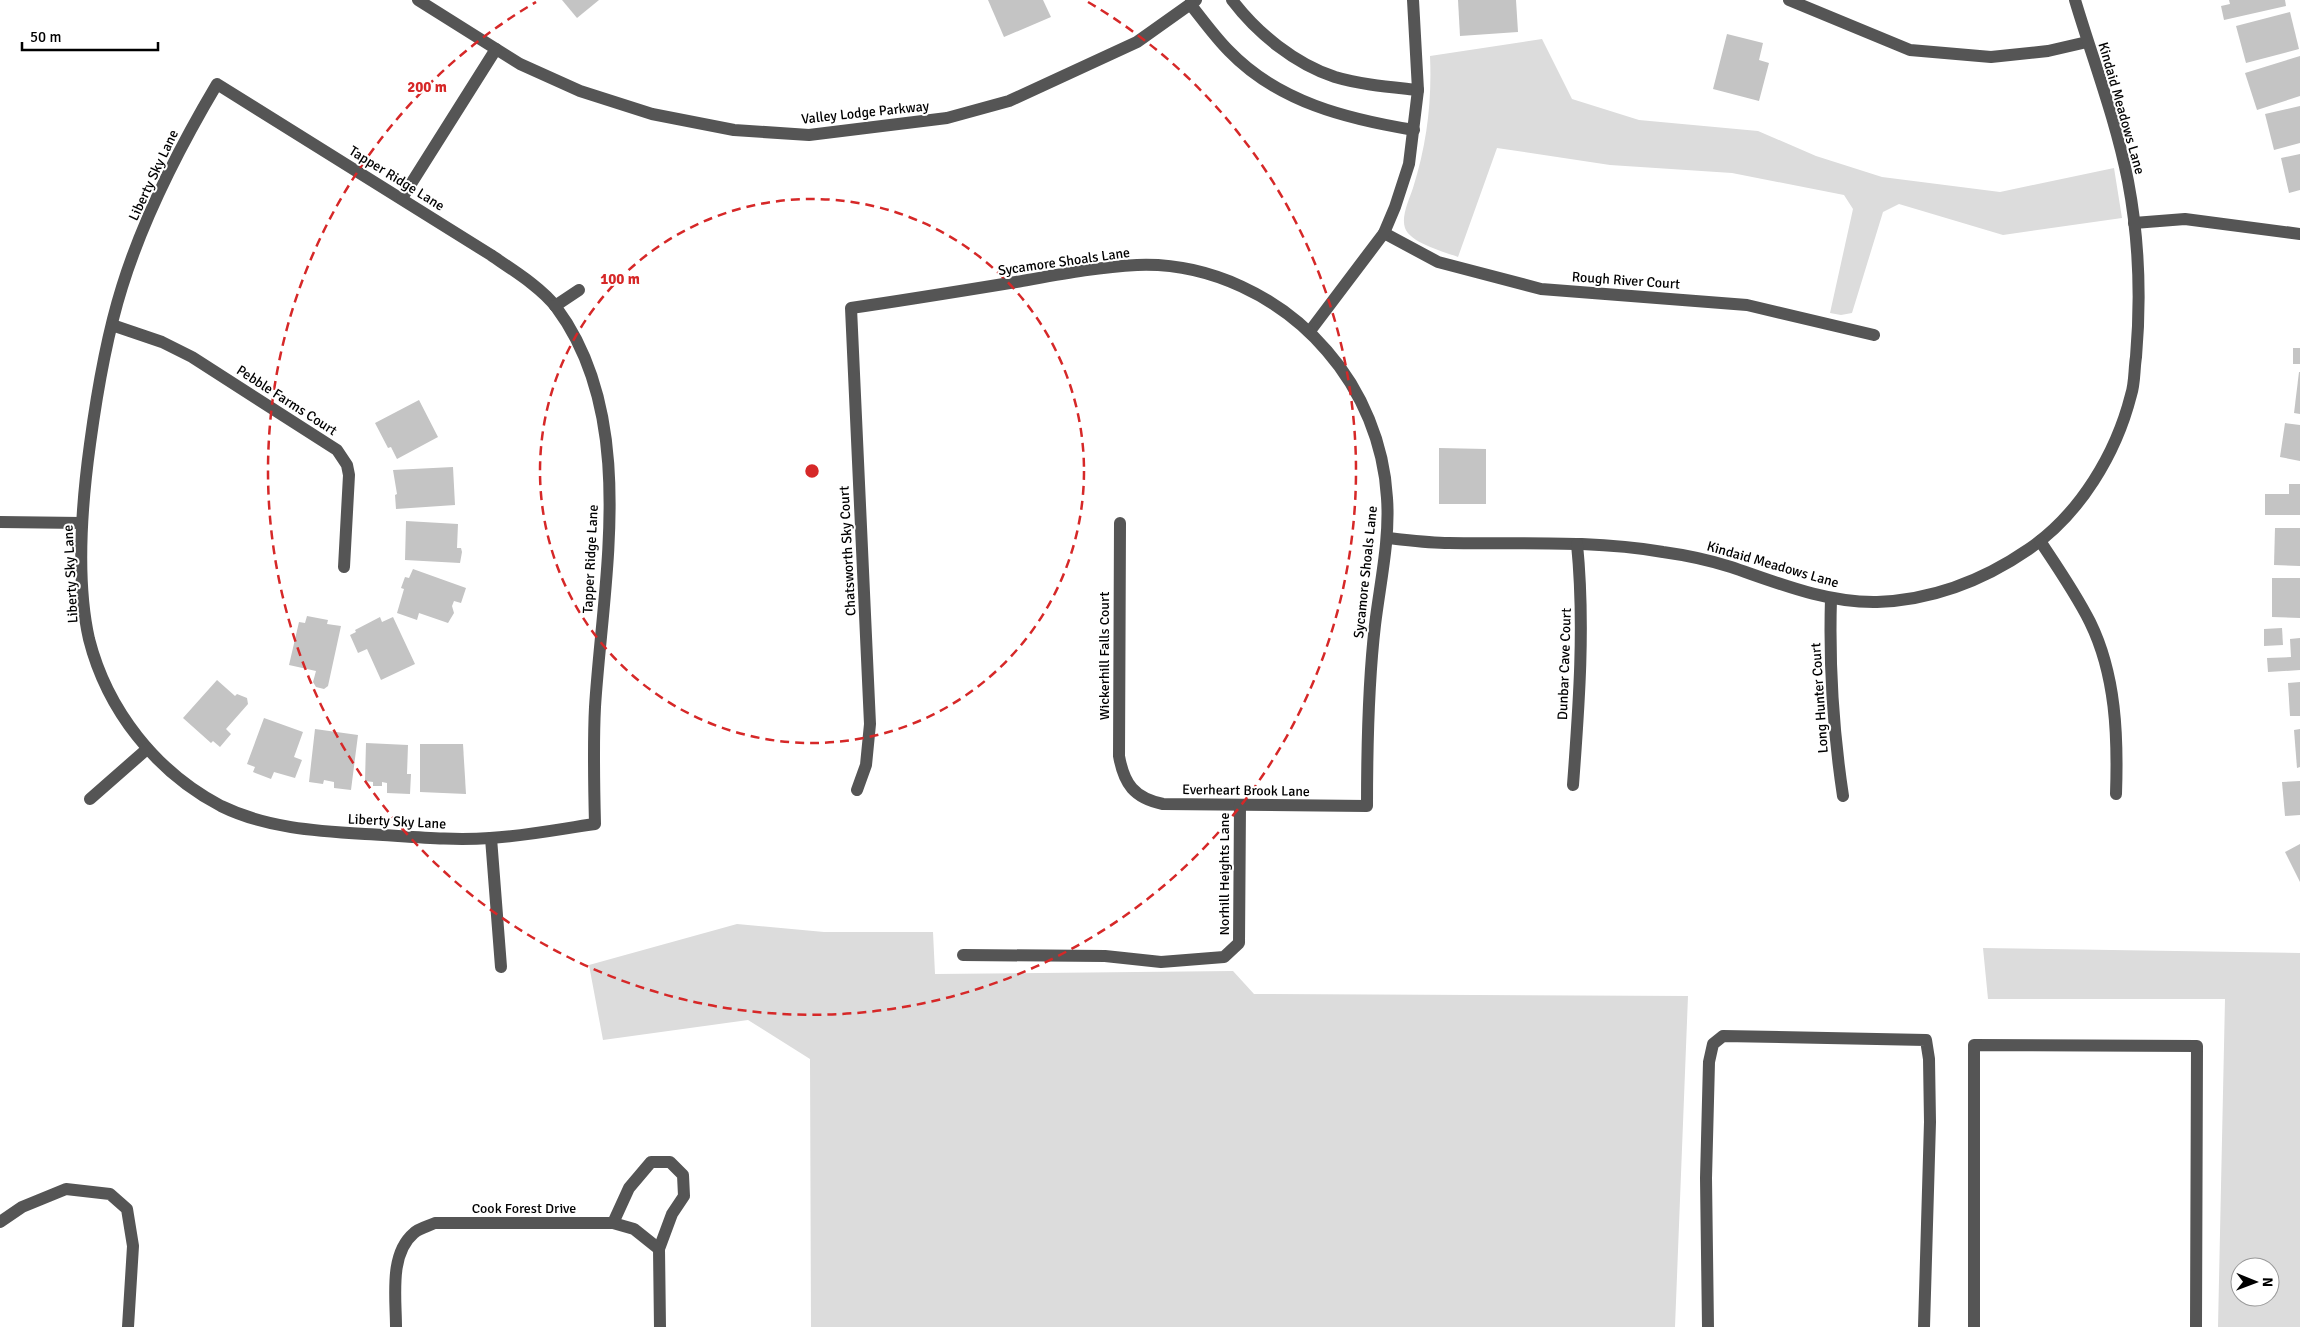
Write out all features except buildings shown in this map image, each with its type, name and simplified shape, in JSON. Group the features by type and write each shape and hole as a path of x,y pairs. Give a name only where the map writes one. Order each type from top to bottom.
{"street":[{"name":"Valley Lodge Parkway","path":"418,0 520,64 580,91 652,114 734,130 809,135 947,118 1009,101 1137,42 1193,2"},
{"path":"1232,0 1258,29 1304,63 1334,76 1373,85 1418,90"},
{"path":"1310,331 1384,233 1409,164 1418,90 1413,0"},
{"path":"1789,0 1910,50 1991,57 2048,51 2087,42"},
{"name":"Kindaid Meadows Lane","path":"1386,538 1448,543 1622,546 1665,552 1727,565 1831,598 1875,602 1913,598 1954,588 2001,568 2051,534 2085,495 2115,442 2132,393 2138,329 2134,223 2128,181 2117,134 2075,0"},
{"path":"1193,2 1228,51 1248,69 1275,87 1303,102 1335,114 1414,130"},
{"path":"402,198 496,49"},
{"name":"Tapper Ridge Lane","path":"217,84 491,255 555,306 577,341 594,383 603,419 609,507 593,747 595,824"},
{"name":"Liberty Sky Lane","path":"217,84 165,178 122,288 112,325 94,416 85,478 82,523 85,613 98,667 110,695 128,726 147,749 172,773 196,791 222,806 259,821 282,827 324,832 491,838 595,824"},
{"path":"2134,223 2184,219 2300,234"},
{"name":"Rough River Court","path":"1384,233 1438,262 1541,289 1747,305 1874,336"},
{"name":"Sycamore Shoals Lane","path":"851,308 1083,271 1138,265 1170,266 1203,273 1259,294 1310,331 1345,372 1373,426 1382,463 1387,497 1386,538 1371,666 1367,721 1367,806"},
{"path":"555,306 579,290"},
{"name":"Chatsworth Sky Court","path":"851,308 870,724 866,765 857,790"},
{"name":"Pebble Farms Court","path":"112,325 162,342 192,357 336,450 347,465 349,475 344,567"},
{"path":"0,522 82,523"},
{"name":"Wickerhill Falls Court","path":"1120,523 1118,756 1121,771 1130,786"},
{"path":"2040,541 2067,581 2091,624 2106,665 2116,717 2116,794"},
{"name":"Dunbar Cave Court","path":"1573,786 1579,703 1582,616 1577,544"},
{"name":"Long Hunter Court","path":"1831,598 1831,693 1843,796"},
{"path":"90,799 147,749"},
{"name":"Everheart Brook Lane","path":"1130,786 1140,796 1163,804 1367,806"},
{"name":"Norhill Heights Lane","path":"963,955 1105,956 1161,962 1224,957 1239,943 1240,805"},
{"path":"491,838 501,967"},
{"path":"1708,1327 1706,1178 1709,1062 1713,1044 1723,1036 1926,1040 1929,1059 1930,1122 1924,1327"},
{"path":"1974,1327 1974,1044 2197,1046 2196,1327"},
{"path":"613,1223 629,1188 651,1162 670,1162 683,1175 684,1196 672,1214 659,1249 660,1327"},
{"path":"0,1222 22,1207 66,1190 110,1194 127,1209 133,1246 128,1327"},
{"name":"Cook Forest Drive","path":"396,1327 396,1268 400,1251 414,1232 435,1223 613,1223 634,1229 659,1249"}],"shaded area":[{"path":"1542,39 1572,99 1639,120 1758,131 1816,156 1882,177 2000,192 2114,168 2122,218 2003,235 1899,204 1883,212 1852,313 1841,315 1830,313 1853,209 1844,195 1732,173 1610,165 1497,148 1458,257 1428,246 1414,238 1405,228 1404,218 1418,172 1425,139 1429,106 1430,56"},
{"path":"737,924 824,932 933,932 935,974 1233,971 1254,994 1688,996 1675,1327 811,1327 810,1059 748,1020 603,1040 589,965"},
{"path":"1983,948 2300,953 2300,1327 2218,1327 2225,999 1988,999"}]}
